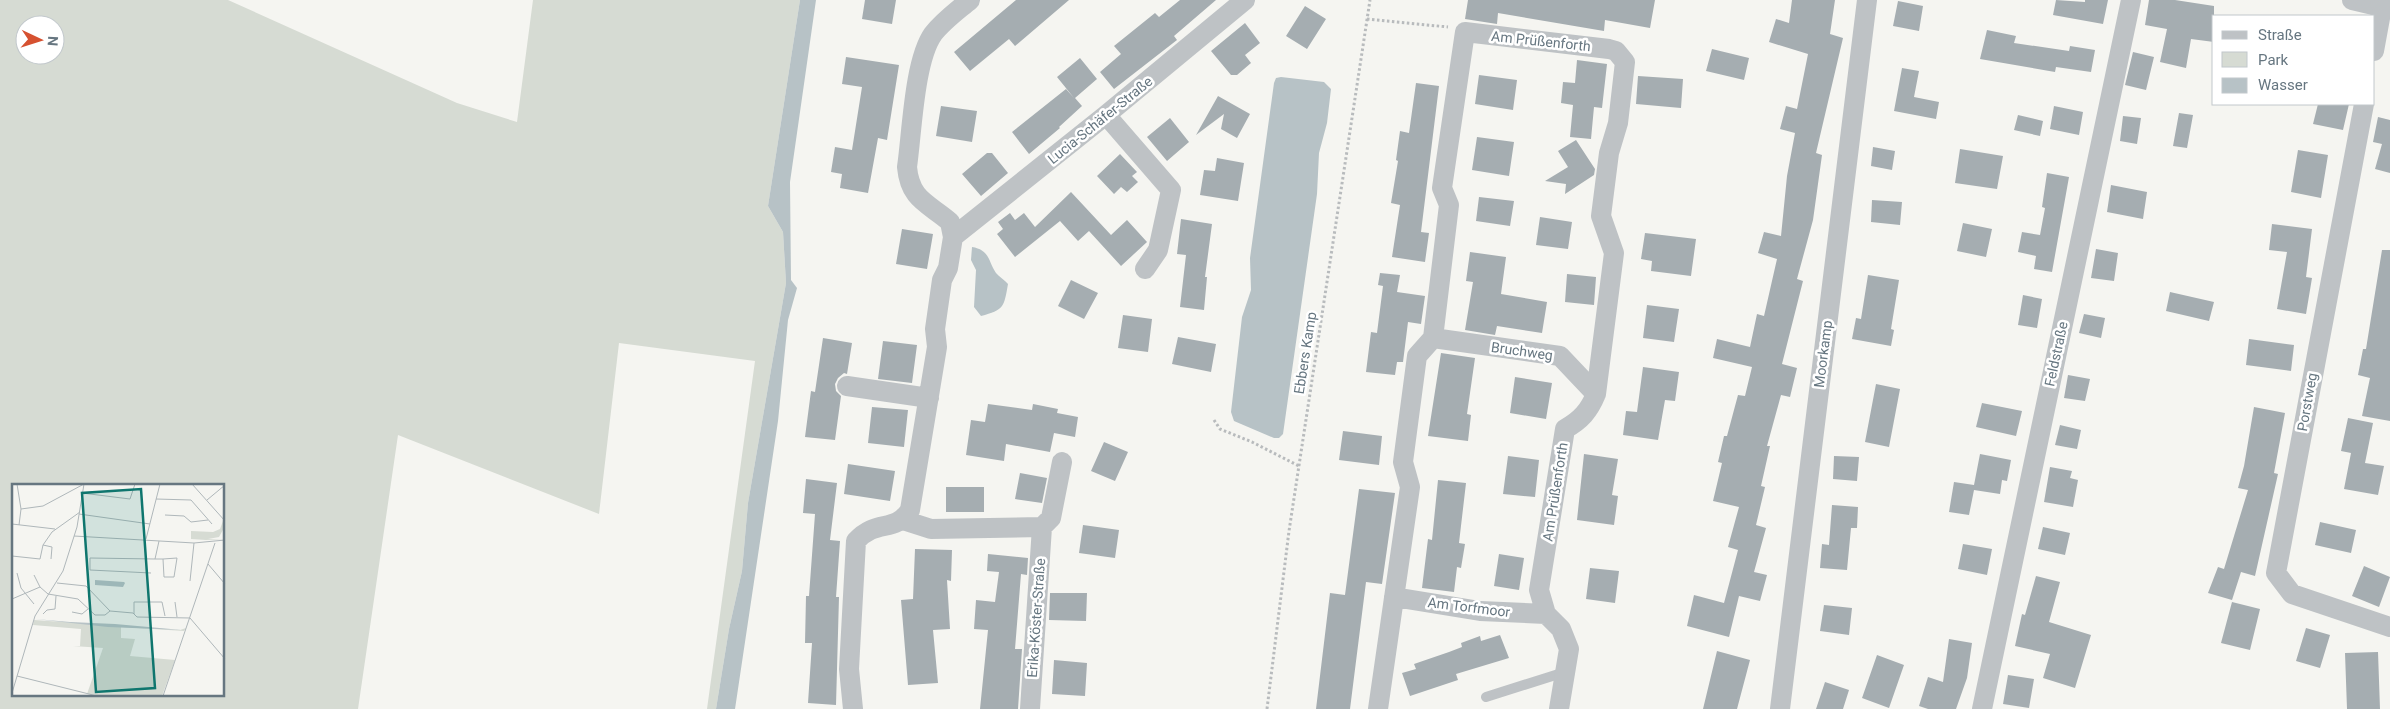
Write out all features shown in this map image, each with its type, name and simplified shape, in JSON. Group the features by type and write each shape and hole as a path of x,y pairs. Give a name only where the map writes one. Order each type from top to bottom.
{"street":[{"path":"903,520 910,510 914,497 937,348 934,329 942,280 948,268 953,237 950,222 919,200 912,190 908,179 907,167 924,52 932,36 940,26 970,0"},
{"name":"Lucia-Schäfer-Straße","path":"953,237 1106,115 1245,0"},
{"name":"Moorkamp","path":"1780,709 1867,0"},
{"name":"Feldstraße","path":"1982,709 2131,0"},
{"path":"2352,0 2386,8 2375,47"},
{"path":"1378,709 1410,487 1403,462 1417,356 1432,338 1450,206 1442,188 1465,32"},
{"name":"Am Prüßenforth","path":"1465,32 1609,48 1616,51 1625,62 1618,123 1609,153 1601,216 1614,253 1596,394 1590,409 1579,421 1565,429 1539,590 1546,614 1561,629 1569,649 1559,709"},
{"name":"Porstweg","path":"2364,105 2276,572 2292,594 2390,626"},
{"path":"1106,115 1171,190 1158,250 1145,269"},
{"name":"Bruchweg","path":"1432,338 1560,356 1596,394"},
{"path":"847,386 929,398"},
{"name":"Erika-Köster-Straße","path":"1030,709 1042,527 1051,518 1062,462"},
{"path":"853,709 849,669 856,541 865,531 903,520 931,529 1042,527"},
{"name":"Am Torfmoor","path":"1394,597 1480,611 1546,614"}],"lane":[{"path":"1486,697 1565,672"}],"path":[{"name":"Ebbers Kamp","path":"1266,709 1299,466 1370,0"},
{"path":"1367,19 1445,26 1465,32"},
{"path":"1214,420 1220,429 1252,442 1299,466"}],"green space":[{"path":"0,0 228,0 457,103 517,122 533,0 800,0 768,206 783,232 786,283 748,503 742,571 729,629 716,709 707,709 755,361 619,343 599,514 398,435 358,709 0,709"}],"water":[{"path":"800,0 816,0 790,182 791,280 797,288 788,320 778,421 735,709 716,709 729,629 742,571 748,503 786,283 783,232 768,206"},
{"path":"1276,78 1324,82 1331,89 1327,123 1319,153 1317,194 1283,434 1279,438 1274,438 1234,421 1231,412 1242,317 1251,290 1250,258 1274,83"},
{"path":"972,247 978,248 985,253 996,273 1008,284 1002,306 994,312 981,316 974,307 976,270 971,260"}],"building":[{"path":"865,0 896,0 892,24 862,19"},
{"path":"1016,0 1069,0 1015,46 1009,39 970,71 954,52"},
{"path":"1180,0 1216,0 1174,36 1177,40 1114,89 1100,72 1121,54 1114,46 1155,13 1159,17"},
{"path":"1468,0 1655,0 1650,28 1605,20 1604,31 1498,13 1497,24 1465,19"},
{"path":"1792,0 1835,0 1830,34 1843,38 1816,153 1822,155 1813,220 1797,279 1803,281 1782,364 1797,368 1790,397 1781,395 1767,446 1770,446 1761,486 1765,487 1756,525 1766,528 1754,572 1767,575 1760,601 1739,596 1729,637 1687,626 1694,595 1724,603 1738,550 1728,547 1739,507 1713,501 1722,463 1718,462 1724,436 1727,436 1738,395 1745,396 1752,367 1713,358 1717,339 1750,347 1757,314 1764,316 1777,259 1758,253 1764,232 1781,236 1787,176 1795,133 1780,129 1786,106 1797,109 1808,54 1769,42 1776,19 1789,23"},
{"path":"2056,0 2085,2 2085,0 2108,0 2103,24 2053,15"},
{"path":"2149,0 2175,0 2214,6 2212,42 2191,39 2186,68 2160,62 2167,29 2145,25"},
{"path":"1898,1 1923,6 1919,31 1893,26"},
{"path":"1305,6 1326,19 1307,49 1286,36"},
{"path":"1245,23 1260,43 1245,55 1251,63 1237,75 1231,75 1211,51"},
{"path":"1987,30 2016,36 2014,43 2069,51 2070,46 2095,50 2091,72 2056,67 2055,72 1980,59"},
{"path":"1712,49 1749,58 1744,80 1706,71"},
{"path":"2133,52 2154,57 2146,90 2125,85"},
{"path":"846,57 899,65 887,140 878,138 868,193 840,188 842,174 831,172 835,147 852,150 862,87 842,84"},
{"path":"1080,58 1097,79 1075,98 1082,106 1060,128 1029,154 1012,132 1066,89 1074,98 1057,77"},
{"path":"1577,60 1607,64 1602,108 1594,107 1591,139 1570,137 1573,105 1561,103 1563,82 1575,83"},
{"path":"1902,68 1919,71 1914,97 1939,102 1936,119 1894,111"},
{"path":"1479,75 1517,80 1513,110 1475,104"},
{"path":"1638,76 1683,79 1681,108 1636,104"},
{"path":"1416,83 1439,86 1421,232 1429,233 1425,262 1392,257 1400,205 1391,203 1398,161 1396,160 1400,131 1409,133"},
{"path":"1218,96 1250,114 1237,138 1221,129 1224,114 1196,135"},
{"path":"2318,105 2349,105 2343,130 2313,124"},
{"path":"941,106 977,111 972,142 936,136"},
{"path":"2054,106 2083,112 2079,135 2050,129"},
{"path":"2179,113 2193,115 2187,148 2173,146"},
{"path":"2018,115 2043,121 2040,136 2014,130"},
{"path":"2123,116 2141,118 2137,144 2120,141"},
{"path":"2378,117 2390,120 2390,173 2375,169 2382,144 2373,142"},
{"path":"1170,118 1189,142 1167,161 1147,137"},
{"path":"1477,137 1514,142 1509,176 1472,170"},
{"path":"1576,140 1595,169 1594,175 1565,194 1566,184 1545,181 1568,167 1558,151"},
{"path":"1873,147 1895,151 1892,170 1871,166"},
{"path":"1960,149 2003,156 1997,189 1955,183"},
{"path":"2298,150 2328,155 2321,198 2291,192"},
{"path":"987,153 992,153 1008,173 981,196 962,174"},
{"path":"1120,154 1137,172 1132,176 1138,182 1127,192 1121,187 1114,194 1097,176"},
{"path":"1217,158 1244,163 1238,201 1200,195 1204,170 1215,171"},
{"path":"2047,173 2069,177 2052,272 2034,269 2036,256 2018,252 2022,232 2040,235 2045,208 2042,207"},
{"path":"2111,185 2147,192 2143,219 2107,212"},
{"path":"1071,192 1111,235 1127,220 1147,242 1121,266 1089,231 1078,241 1060,221 1015,257 997,234 1003,229 998,222 1010,213 1015,220 1024,213 1035,227"},
{"path":"1479,197 1514,201 1510,226 1476,221"},
{"path":"1872,200 1902,202 1900,225 1871,222"},
{"path":"1540,217 1572,222 1568,249 1536,245"},
{"path":"1181,219 1212,224 1205,277 1207,277 1204,310 1180,307 1186,255 1177,254"},
{"path":"1963,223 1992,229 1986,257 1957,251"},
{"path":"2272,224 2312,229 2306,277 2312,278 2306,314 2277,309 2287,252 2269,250"},
{"path":"902,229 933,234 927,269 896,264"},
{"path":"1645,233 1696,239 1691,276 1651,271 1652,261 1641,259"},
{"path":"2096,249 2118,253 2114,281 2091,278"},
{"path":"2382,250 2390,250 2390,421 2362,416 2370,378 2358,375 2363,349 2366,349"},
{"path":"1470,252 1506,257 1501,294 1547,302 1542,333 1497,326 1495,335 1465,330 1473,282 1466,281"},
{"path":"1380,273 1400,275 1397,292 1425,296 1421,324 1408,322 1403,362 1397,362 1395,375 1366,372 1371,332 1377,333 1383,286 1378,285"},
{"path":"1567,274 1596,277 1594,305 1565,302"},
{"path":"1868,275 1899,280 1891,329 1894,330 1891,346 1852,339 1856,318 1861,319"},
{"path":"1071,280 1098,293 1084,319 1058,306"},
{"path":"2170,292 2214,302 2209,321 2166,311"},
{"path":"2023,295 2042,299 2037,328 2018,325"},
{"path":"1647,305 1679,309 1674,342 1643,338"},
{"path":"2084,314 2105,318 2101,338 2079,333"},
{"path":"1123,315 1152,319 1148,352 1118,348"},
{"path":"1178,337 1216,344 1211,372 1172,364"},
{"path":"823,338 852,343 847,374 844,373 838,378 835,384 836,391 841,396 835,440 805,437 811,391 815,392"},
{"path":"2249,339 2294,345 2291,371 2246,365"},
{"path":"883,341 917,345 912,383 878,379"},
{"path":"1441,353 1475,358 1467,414 1471,415 1468,441 1428,436"},
{"path":"1643,367 1679,372 1675,401 1665,400 1658,440 1623,435 1626,411 1637,412"},
{"path":"2068,375 2090,379 2085,401 2064,398"},
{"path":"1515,377 1552,383 1546,419 1510,413"},
{"path":"1876,384 1900,389 1889,447 1865,442"},
{"path":"1982,403 2022,411 2016,436 1976,427"},
{"path":"988,404 1032,410 1033,404 1058,409 1057,413 1078,417 1075,437 1054,433 1050,452 1006,444 1004,461 966,455 971,420 985,422"},
{"path":"872,407 908,410 904,447 868,443"},
{"path":"2254,407 2285,413 2274,473 2278,474 2255,576 2241,572 2232,600 2208,593 2218,567 2224,569 2248,490 2238,488 2244,466"},
{"path":"2348,418 2373,423 2365,463 2384,466 2378,495 2344,489 2351,453 2341,451"},
{"path":"2060,425 2081,430 2077,449 2055,445"},
{"path":"1343,431 1382,436 1379,465 1339,460"},
{"path":"1104,442 1128,452 1115,481 1091,471"},
{"path":"1584,454 1618,459 1612,495 1618,496 1614,525 1577,520"},
{"path":"1980,454 2011,460 2007,481 2002,480 2000,494 1974,490 1969,515 1949,512 1954,482 1974,485"},
{"path":"1508,456 1539,460 1535,497 1503,494"},
{"path":"1834,456 1859,457 1857,481 1833,479"},
{"path":"848,464 895,471 890,501 844,494"},
{"path":"2050,467 2072,471 2070,478 2078,480 2073,507 2044,502"},
{"path":"1020,473 1047,478 1042,503 1015,499"},
{"path":"806,479 837,483 830,540 840,541 836,597 839,597 836,705 808,703 812,643 805,643 806,596 809,596 815,514 803,513"},
{"path":"1438,480 1466,483 1459,543 1465,544 1461,568 1457,567 1454,592 1422,588 1428,539 1432,540"},
{"path":"946,487 984,487 984,512 946,512"},
{"path":"1359,489 1395,493 1382,584 1366,582 1350,709 1316,709 1330,593 1345,595"},
{"path":"1832,505 1858,507 1857,528 1851,528 1847,570 1820,568 1822,544 1829,545"},
{"path":"2320,522 2356,530 2351,553 2315,545"},
{"path":"1083,525 1119,530 1115,558 1079,553"},
{"path":"2043,527 2070,533 2065,555 2038,549"},
{"path":"1963,544 1992,549 1987,575 1958,569"},
{"path":"915,549 952,550 951,581 947,580 950,629 933,630 938,683 908,685 901,600 913,599"},
{"path":"988,554 1028,558 1027,575 1021,574 1015,649 1022,649 1018,709 980,709 988,630 974,629 976,600 995,602 999,572 987,571"},
{"path":"1499,554 1524,558 1519,590 1494,586"},
{"path":"2364,566 2390,577 2379,607 2352,596"},
{"path":"1590,568 1619,571 1615,603 1586,599"},
{"path":"2036,576 2060,582 2049,622 2091,635 2075,688 2043,678 2050,654 2015,646 2022,614 2025,615"},
{"path":"1050,593 1087,593 1086,621 1049,620"},
{"path":"2232,602 2260,609 2250,650 2221,643"},
{"path":"1824,605 1852,608 1849,635 1820,631"},
{"path":"2306,628 2330,635 2320,668 2296,661"},
{"path":"1500,635 1509,658 1456,674 1458,680 1410,696 1402,673 1416,669 1414,664 1462,647 1461,643 1480,636 1481,641"},
{"path":"1949,639 1972,643 1967,678 1956,709 1928,709 1919,706 1928,677 1943,682"},
{"path":"1717,651 1750,660 1737,709 1703,709"},
{"path":"2378,652 2380,709 2347,709 2345,653"},
{"path":"1877,655 1904,665 1889,708 1862,698"},
{"path":"1054,660 1087,663 1085,696 1052,694"},
{"path":"2008,675 2034,679 2029,708 2003,704"},
{"path":"1825,682 1849,690 1843,709 1816,709"}]}
